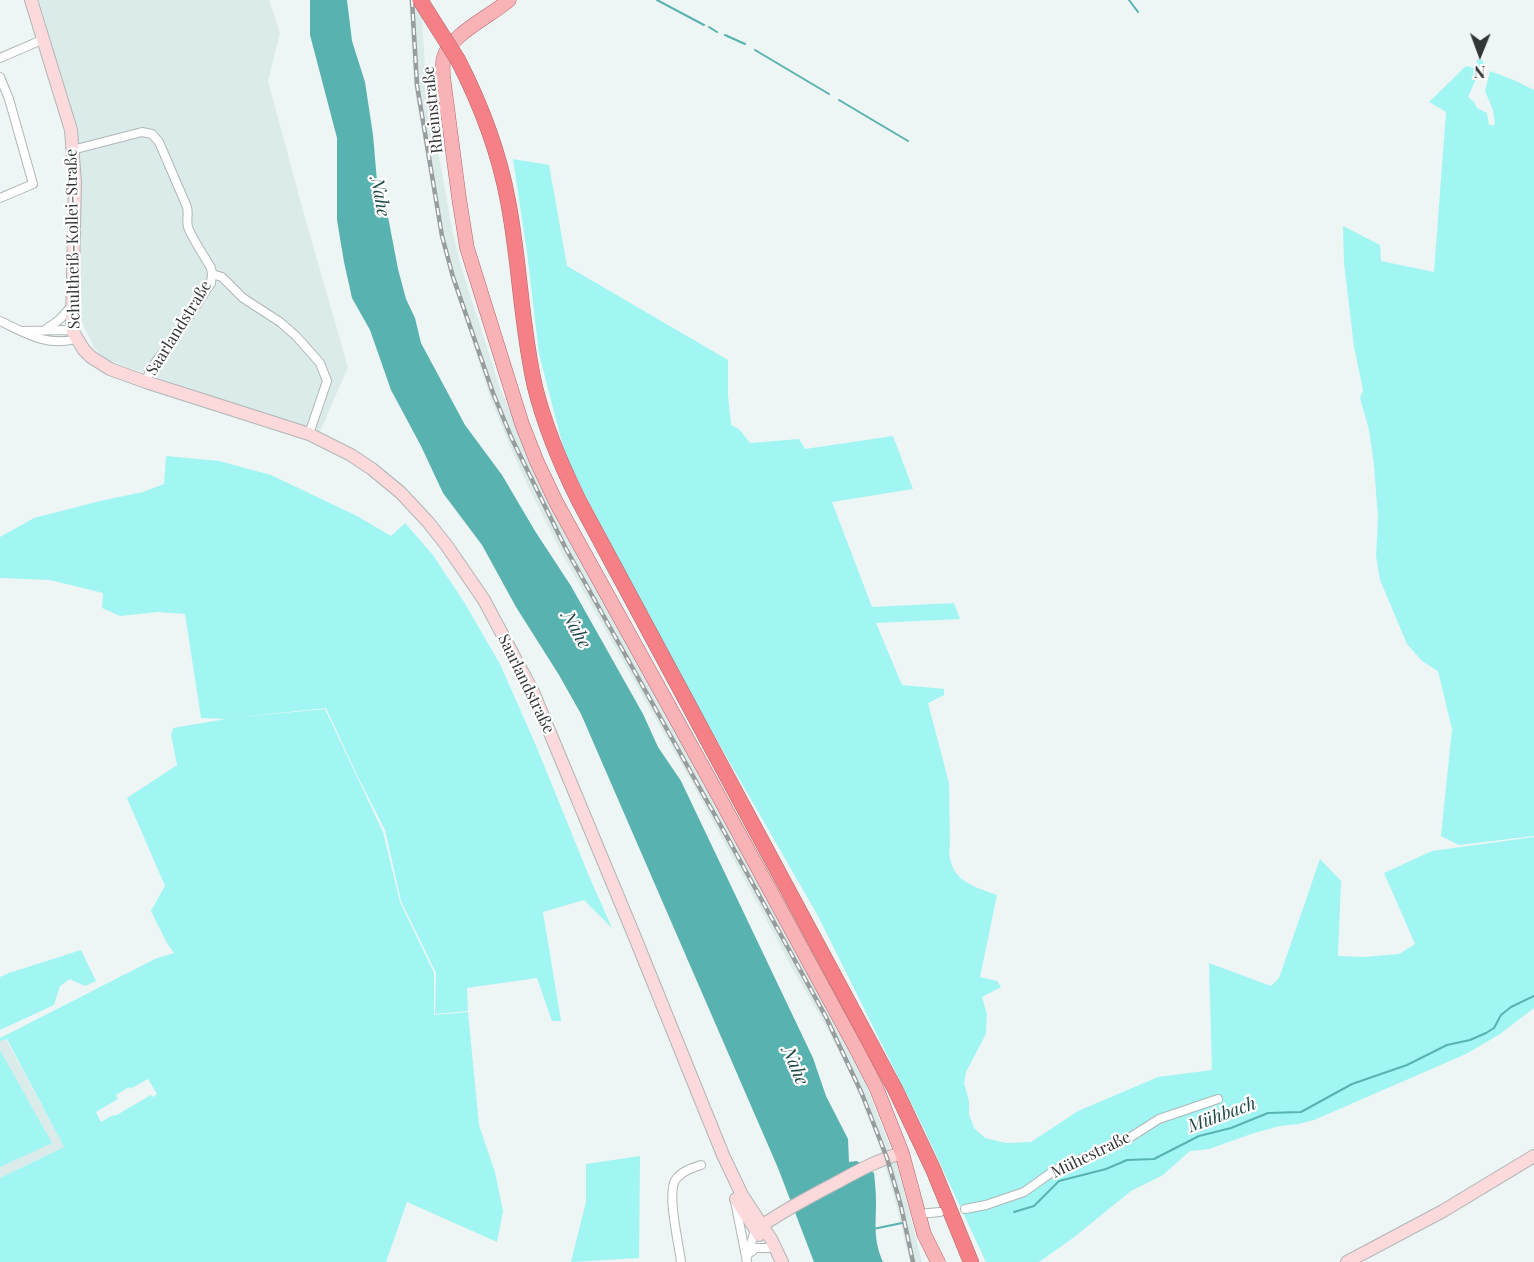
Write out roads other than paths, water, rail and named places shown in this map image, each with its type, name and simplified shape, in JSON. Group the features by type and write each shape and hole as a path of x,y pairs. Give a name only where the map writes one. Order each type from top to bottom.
{"highway":[{"path":"420,0 458,60 491,136 503,176 512,224 524,323 535,387 563,468 960,1215 971,1262"},
{"path":"960,1215 960,1262"}],"main road":[{"name":"Schultheiß-Kollei-Straße","path":"31,0 70,130 75,183 72,306 75,335"},
{"name":"Rheinstraße","path":"509,0 457,37 449,47 443,64 443,76 467,248 522,424 552,494 876,1087 902,1153 924,1234 938,1262"},
{"name":"Saarlandstraße","path":"75,335 91,357 110,369 309,434 351,455 401,493 447,546 484,600 533,692 657,989 723,1155 759,1228"},
{"path":"759,1228 776,1216 862,1168 902,1153"},
{"name":"Saarlandstraße","path":"723,1155 734,1194 759,1228"},
{"path":"1347,1262 1443,1211 1534,1156"},
{"path":"759,1228 768,1248 781,1262"},
{"path":"759,1228 771,1239 781,1262"}],"street":[{"path":"0,58 44,39"},
{"path":"0,77 9,99 33,184 0,198"},
{"path":"72,150 142,132 154,135 187,207 188,228 211,268 212,274 222,277 243,298 280,322 320,363 327,381 309,434"},
{"name":"Saarlandstraße","path":"146,382 150,370 211,283 212,274"},
{"path":"42,330 58,320 72,306"},
{"path":"0,321 44,340 60,341 75,335"},
{"path":"22,331 66,330 75,335"},
{"name":"Mühestraße","path":"960,1215 1024,1192 1055,1170 1126,1140 1159,1119 1218,1099"},
{"path":"681,1262 672,1186 682,1173 701,1165"},
{"path":"734,1194 747,1258"},
{"path":"918,1214 940,1212"},
{"path":"743,1243 745,1235 759,1228"},
{"path":"747,1258 759,1228"},
{"path":"747,1258 756,1248 768,1248"}],"water":[{"name":"Nahe","path":"310,0 347,0 352,41 365,82 377,181 385,201 406,299 415,318 421,343 465,425 502,475 571,586 643,714 658,747 681,781 813,1058 826,1096 848,1139 849,1162 857,1161 874,1173 876,1239 883,1262 814,1262 778,1168 581,714 516,607 482,545 443,493 391,390 370,330 352,298 344,262 337,220 337,138 310,35"}],"waterway":[{"path":"657,0 704,25"},
{"path":"1129,0 1138,12"},
{"path":"709,27 717,32"},
{"path":"725,35 745,44"},
{"path":"755,50 829,94"},
{"path":"839,100 908,141"},
{"name":"Mühbach","path":"1014,1212 1034,1206 1059,1181 1106,1169 1127,1160 1154,1159 1199,1136 1231,1128 1268,1113 1301,1112 1352,1084 1407,1065 1447,1045 1470,1040 1486,1033 1494,1028 1501,1015 1511,1007 1534,996"},
{"name":"Mühbach","path":"873,1229 902,1223"}],"railway":[{"path":"412,0 417,85 442,236 453,277 493,393 512,439 565,547 826,1017 862,1094 887,1158 901,1206 913,1262"}]}
